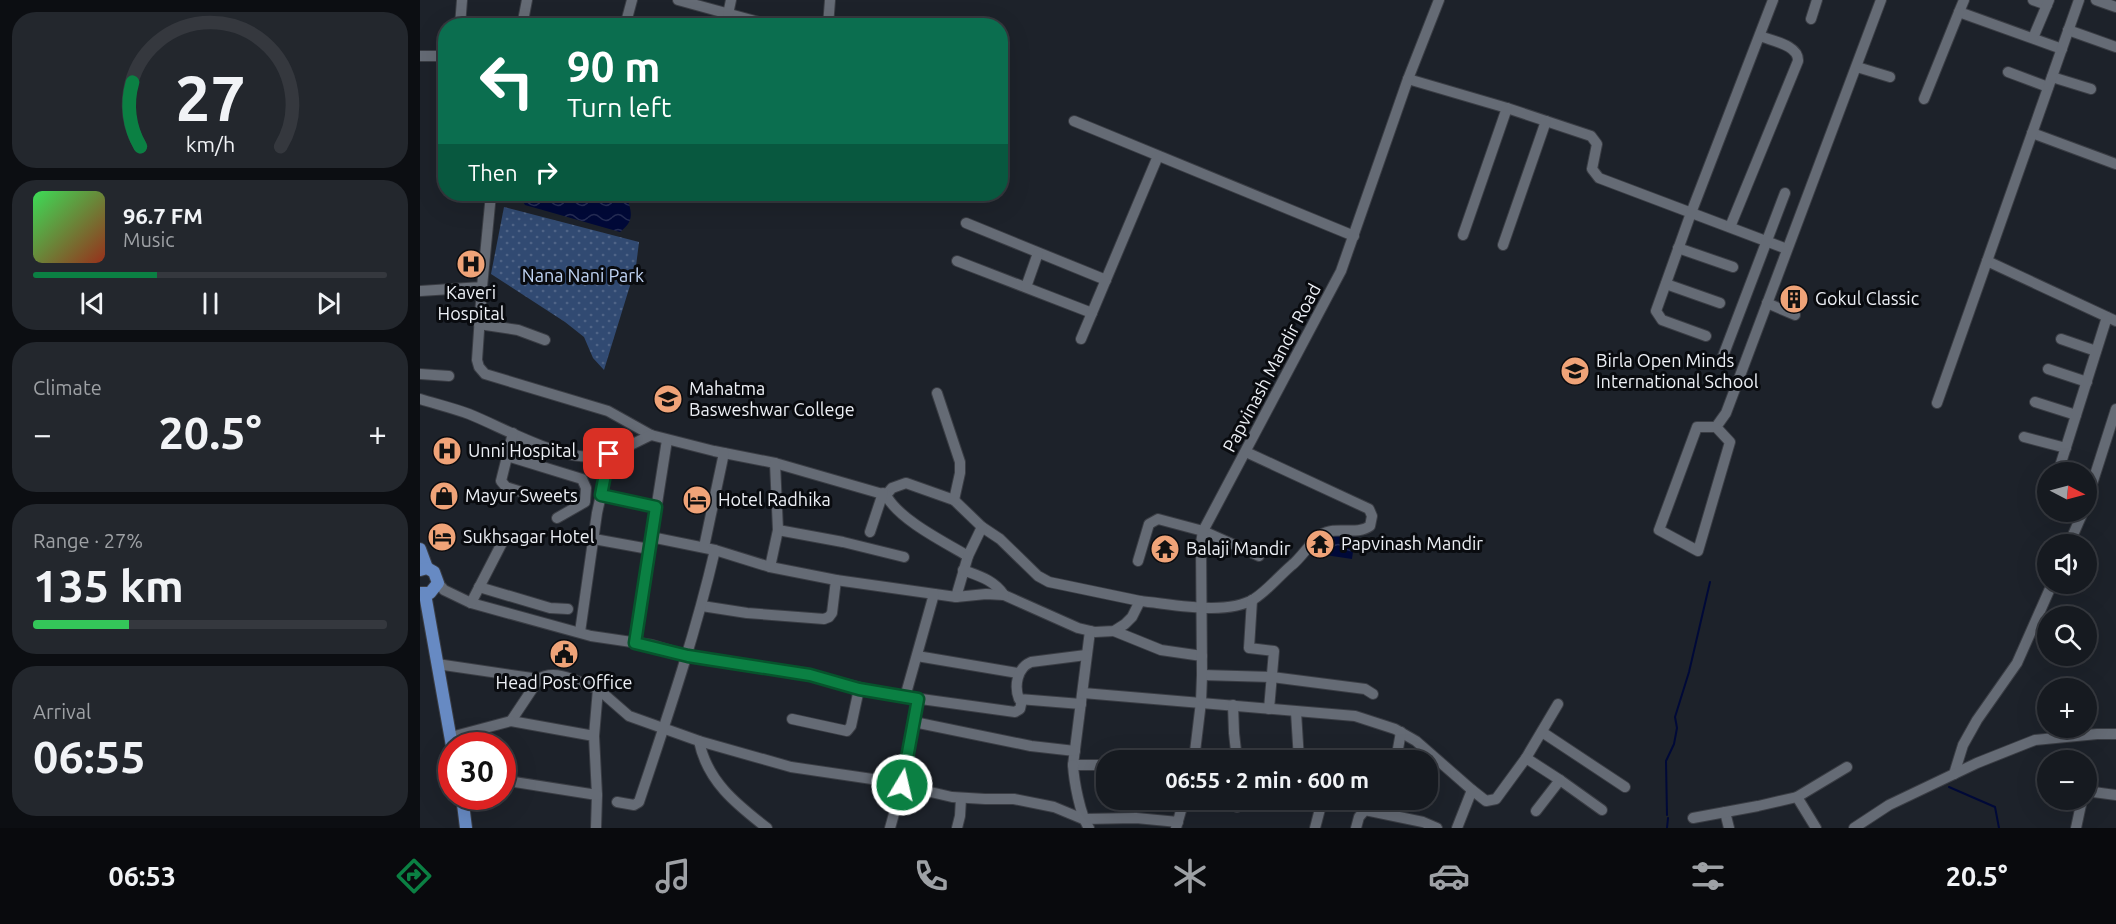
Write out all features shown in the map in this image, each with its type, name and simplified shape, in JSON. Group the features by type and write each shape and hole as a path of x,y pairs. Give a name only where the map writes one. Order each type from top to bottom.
{"main road":[{"path":"420,549 423,569 436,575 438,584 434,591 422,594 450,732"},
{"path":"464,810 466,828"}],"street":[{"path":"461,18 462,0"},
{"path":"524,18 527,0"},
{"path":"627,18 632,0"},
{"path":"678,0 730,18 731,0"},
{"path":"829,18 830,0"},
{"name":"Papvinash Mandir Road","path":"1195,750 1202,675 1201,543 1203,531 1332,289 1354,236 1408,80 1439,0"},
{"path":"1706,336 1658,317 1656,311 1773,0"},
{"path":"1811,19 1817,0"},
{"path":"1716,427 1726,413 1881,0"},
{"path":"1924,99 1964,0"},
{"path":"2032,0 2048,2 2033,38"},
{"path":"1937,404 2079,0"},
{"path":"2096,0 2116,7"},
{"path":"1959,12 2062,49"},
{"path":"2068,30 2116,47"},
{"path":"1730,227 1798,61 1794,50 1760,36"},
{"path":"420,56 438,56"},
{"path":"1857,67 1890,77"},
{"path":"2008,72 2091,89"},
{"path":"1408,80 1507,108 1591,136 1597,144 1592,169 1599,178 1787,249"},
{"path":"1463,235 1507,108"},
{"path":"1074,121 1354,236"},
{"path":"1503,245 1546,121"},
{"path":"2032,134 2116,164"},
{"path":"1081,339 1158,156"},
{"path":"1720,364 1785,193"},
{"path":"490,201 477,360 485,374 608,411 651,435 667,440 775,463 885,494 905,516 968,556"},
{"path":"966,223 1106,280"},
{"path":"1678,248 1733,267"},
{"path":"1026,287 1038,253"},
{"path":"957,261 1092,313"},
{"path":"1987,261 2112,319 2097,351 2061,462"},
{"path":"1666,284 1720,303"},
{"path":"420,291 482,287"},
{"path":"1767,303 1794,315"},
{"path":"479,324 518,330 545,340"},
{"path":"2061,339 2097,351"},
{"path":"2048,369 2087,382"},
{"path":"420,374 449,376"},
{"path":"938,393 960,462 954,500"},
{"path":"420,399 466,413 572,455 609,454 651,435"},
{"path":"2035,402 2076,415"},
{"path":"2097,469 2116,409"},
{"path":"1697,427 1716,427 1730,442 1698,551 1659,530 1697,427"},
{"path":"513,433 501,478 502,484 506,488 525,493"},
{"path":"2024,437 2066,448"},
{"path":"635,643 667,440"},
{"path":"540,466 545,446"},
{"path":"870,532 885,494 899,484 906,483 954,500 982,527 1000,539 1038,576 1049,582 1140,601 1202,607 1233,607 1252,600 1305,554 1321,534 1331,530 1364,530 1370,526 1372,516 1370,509 1246,452"},
{"path":"617,802 634,806 639,802 688,656 702,606 724,453"},
{"path":"580,632 609,454"},
{"path":"507,456 582,479 586,488 585,502"},
{"path":"770,567 778,530 775,463"},
{"path":"557,518 585,502 600,499 656,507"},
{"path":"1138,561 1149,524 1153,520 1162,519 1203,531 1258,556"},
{"path":"956,597 968,556 982,527"},
{"path":"778,530 843,542 904,557"},
{"path":"651,537 709,548 770,567 836,580 956,597 1004,595 1061,621 1090,631 1114,631 1161,651 1202,656"},
{"path":"594,539 649,549"},
{"path":"471,603 503,541"},
{"path":"963,570 987,579 995,584 1004,595"},
{"path":"702,606 747,613 824,619 832,613 836,580"},
{"path":"438,584 444,590 471,603 591,636 635,643 688,656 810,675 859,689 905,697 1016,712 1020,709 1022,700"},
{"path":"479,587 550,608 568,609"},
{"path":"905,697 934,594"},
{"path":"1954,774 1963,745 1977,720 2017,663 2048,594"},
{"path":"1252,600 1249,648 1274,651 1269,709"},
{"path":"1114,631 1132,617 1140,601"},
{"path":"1086,824 1074,779 1074,765 1090,631"},
{"path":"1086,655 1023,665 1018,673 1017,695 1022,700 1082,698 1201,702 1355,716 1401,732 1416,741 1486,801 1496,800 1526,758 1558,704"},
{"path":"917,656 1018,673"},
{"path":"437,664 539,679"},
{"path":"511,721 539,679 545,674 555,675 598,689 629,716 699,741 791,767 902,785 961,798 1014,799 1054,807 1086,824 1136,818 1177,825 1181,810"},
{"path":"1202,675 1272,677 1365,689 1373,694"},
{"path":"596,828 594,736 598,689"},
{"path":"792,719 848,731 859,689"},
{"path":"890,828 902,785 918,699"},
{"path":"1233,705 1233,733 1236,750"},
{"path":"1296,712 1298,750"},
{"path":"479,732 511,721 594,736"},
{"path":"914,722 1031,746 1075,751"},
{"path":"1398,750 1401,732"},
{"path":"1542,732 1625,787"},
{"path":"1854,828 1889,804 2035,740 2116,734"},
{"path":"699,741 702,756 718,784 752,823 766,828"},
{"path":"1526,758 1602,810"},
{"path":"1074,765 1096,765"},
{"path":"1693,818 1797,796 1847,767"},
{"path":"1536,811 1560,780"},
{"path":"516,782 597,795"},
{"path":"1457,828 1472,790"},
{"path":"2097,792 2116,795"},
{"path":"1797,796 1816,828"},
{"path":"957,828 961,798"},
{"path":"1315,828 1320,810"},
{"path":"1356,828 1361,810"},
{"path":"1377,810 1437,828"},
{"path":"1391,815 1392,810"},
{"path":"2076,828 2080,810"},
{"path":"1725,812 1729,828"}],"green space":[{"name":"Nana Nani Park","path":"504,207 639,242 636,266 604,370 593,358 584,337 491,274"}],"water":[{"path":"523,201 628,201 631,215 625,228 620,232 525,205"},
{"path":"1327,535 1355,537 1352,559 1325,555"}],"waterway":[{"path":"1667,815 1666,761 1674,744 1677,728 1675,717 1689,672 1710,582"},
{"path":"1949,787 1995,807 1999,828"},
{"path":"1667,828 1668,818"}],"place":[{"name":"Kaveri Hospital","path":"471,264"},
{"name":"Gokul Classic","path":"1794,299"},
{"name":"Birla Open Minds International School","path":"1575,371"},
{"name":"Mahatma Basweshwar College","path":"668,399"},
{"name":"Unni Hospital","path":"447,451"},
{"name":"Mayur Sweets","path":"444,496"},
{"name":"Hotel Radhika","path":"697,500"},
{"name":"Sukhsagar Hotel","path":"442,537"},
{"name":"Papvinash Mandir","path":"1320,544"},
{"name":"Balaji Mandir","path":"1165,549"},
{"name":"Head Post Office","path":"564,654"}],"route":[{"path":"609,454 601,495 656,507 635,643 652,645 688,656 810,675 859,689 918,699 902,785"}]}
